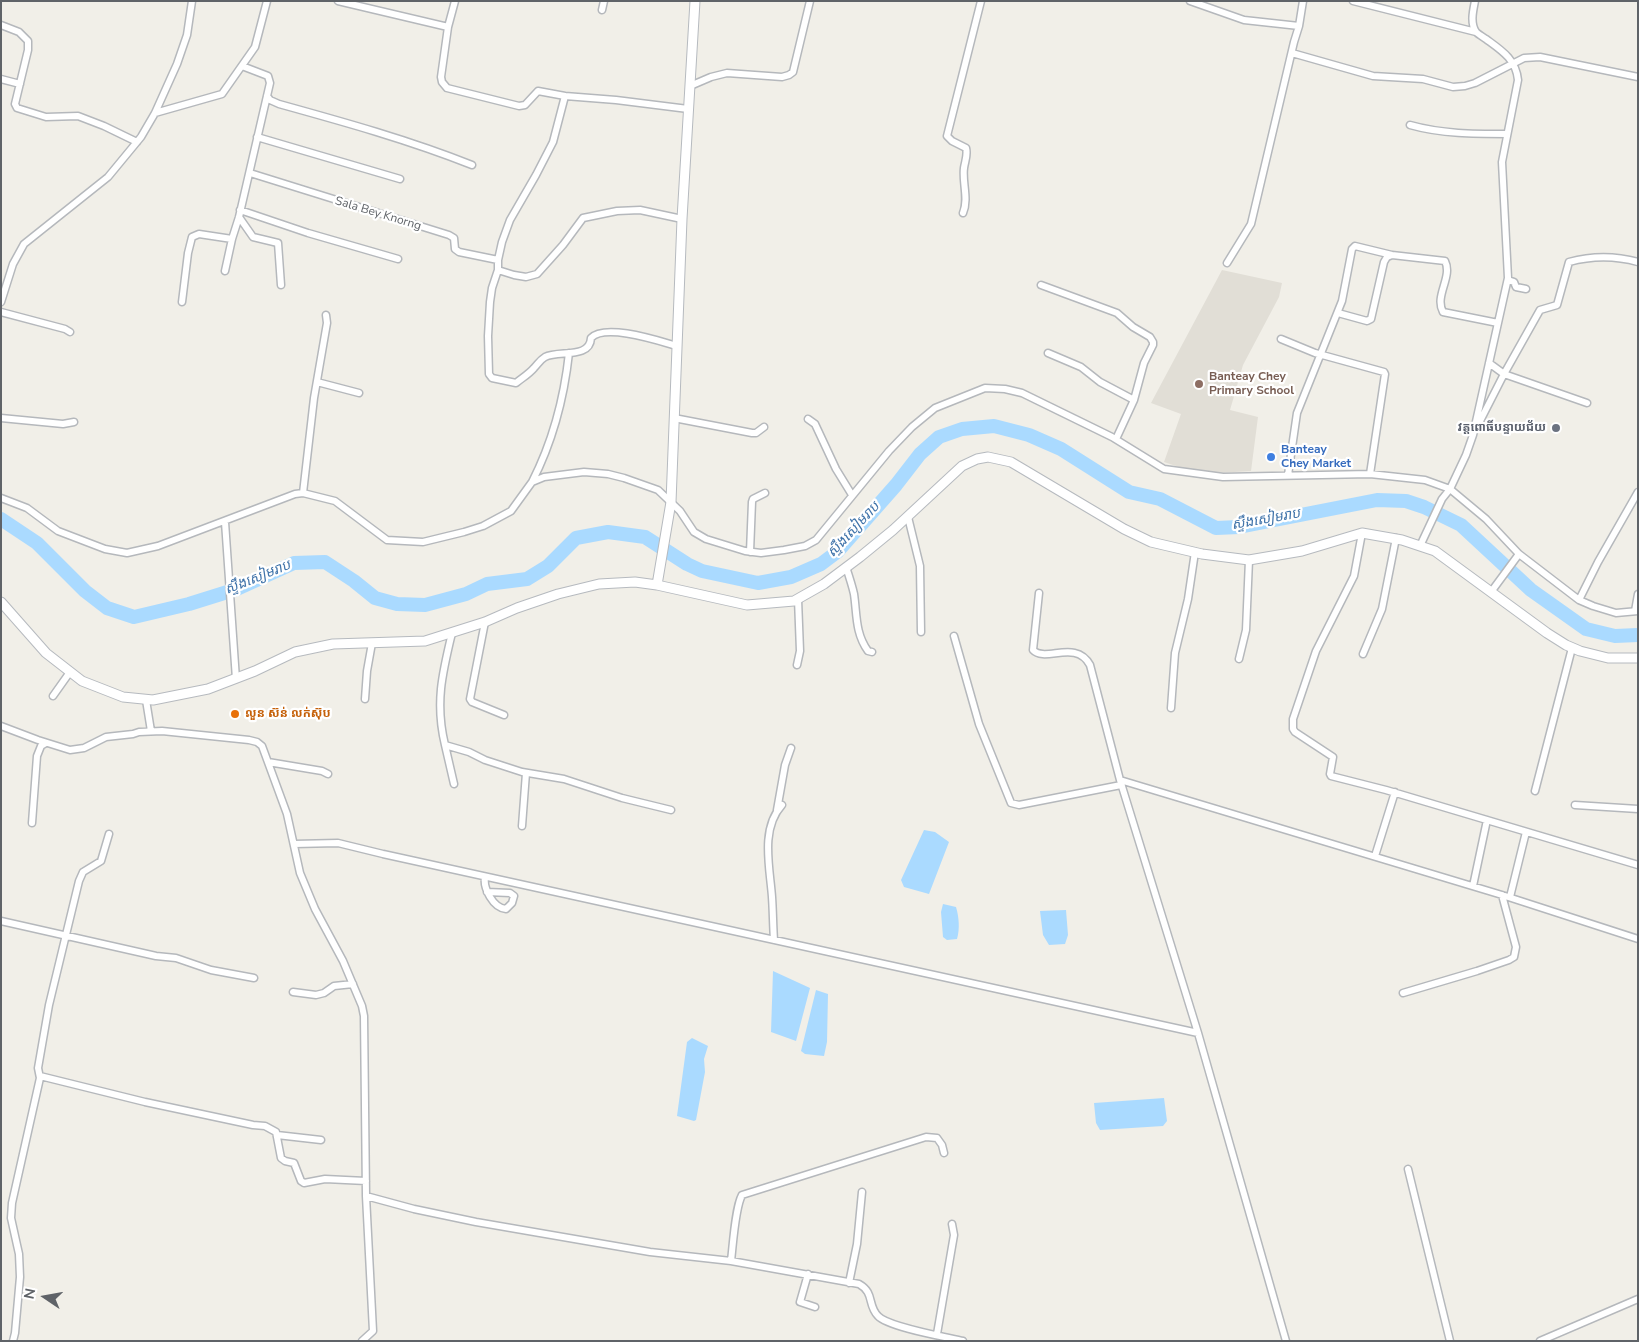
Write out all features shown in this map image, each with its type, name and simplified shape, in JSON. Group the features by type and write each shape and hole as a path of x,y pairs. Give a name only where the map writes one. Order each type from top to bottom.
{"street":[{"path":"1,302 13,264 24,244 108,176 137,142 155,113 177,64 187,35 192,1"},
{"path":"155,113 222,94 255,47 267,1"},
{"path":"338,1 448,27"},
{"path":"454,1 448,27 441,77 442,82 447,88 519,106 526,105 538,91 566,96 688,109"},
{"path":"602,10 604,1"},
{"path":"657,585 671,507 682,219 694,1"},
{"path":"690,86 711,77 727,73 782,77 789,75 793,72 810,1"},
{"path":"963,213 967,151 966,148 952,141 947,136 981,1"},
{"path":"1190,1 1244,20 1297,26"},
{"path":"1227,263 1251,224 1303,1"},
{"path":"1353,1 1476,32 1502,51 1512,62 1517,72 1518,80 1502,162 1508,280 1473,435 1450,490 1442,499 1420,546"},
{"path":"1475,1 1472,18 1476,32"},
{"path":"1,25 19,32 28,40 28,50 15,104 17,108 46,117 78,116 137,142"},
{"path":"1292,53 1373,76 1424,79 1453,87 1475,83 1512,62 1524,58 1540,57 1638,77"},
{"path":"225,272 270,83 268,76 242,66"},
{"path":"1,79 20,84"},
{"path":"266,96 279,104 370,129 472,165"},
{"path":"566,96 553,142 536,176 510,220 498,260 498,270 490,302 488,336 489,374 492,378 516,383 542,359 548,356 588,348 591,345 591,338 595,334 606,332 627,334 677,346"},
{"path":"1410,125 1451,133 1507,134"},
{"path":"257,137 400,179"},
{"name":"Sala Bey Knorng","path":"250,173 449,235 454,238 455,249 459,252 498,260"},
{"path":"498,270 526,277 537,274 583,218 617,211 640,210 682,219"},
{"path":"240,214 398,259"},
{"path":"240,214 253,237 278,243 280,285"},
{"path":"182,302 188,253 192,237 200,234 232,239"},
{"path":"1288,475 1297,413 1338,313 1352,249 1355,246 1392,255 1445,261 1447,267 1440,302 1443,312 1498,323"},
{"path":"1338,313 1370,320 1384,262 1387,257 1392,255"},
{"path":"1473,435 1540,310 1557,304 1569,262 1584,258 1638,262"},
{"path":"1508,280 1514,282 1516,286 1526,289"},
{"path":"1041,285 1117,313 1150,337 1153,342 1144,363 1134,400 1116,439"},
{"path":"1,312 66,329 70,332"},
{"path":"303,494 317,382 327,323 326,315"},
{"path":"1281,339 1322,354 1384,372 1370,474"},
{"path":"1,498 27,508 58,531 105,549 127,553 158,546 225,522 294,494 303,494 335,501 387,540 423,542 464,532 483,526 511,511 532,482 545,455 556,422 564,390 569,353"},
{"path":"1048,353 1081,367 1100,382 1134,400"},
{"path":"1489,363 1504,374 1587,402"},
{"path":"317,382 359,393"},
{"path":"532,482 555,475 584,472 608,474 658,490 671,507 680,512 694,532 712,542 761,553 794,548 816,540 852,495 912,427 935,408 985,388 1022,393 1116,439 1164,469 1223,476 1370,474 1425,480 1450,490 1486,519 1519,554 1579,600 1616,613 1636,611 1638,594"},
{"path":"1,418 57,424 74,422"},
{"path":"674,418 752,433 756,433 764,426"},
{"path":"808,419 815,424 836,470 852,495"},
{"path":"1,602 46,653 82,680 123,697 146,700 160,699 208,689 236,679 294,652 333,644 425,641 485,622 551,596 599,584 635,582 657,585 747,605 779,603 798,599 824,584 908,517 962,466 977,460 994,458 1012,462 1124,529 1152,542 1195,552 1249,560 1302,551 1362,533 1396,538 1434,551 1547,633 1572,648 1608,658 1638,658"},
{"path":"1579,600 1598,562 1638,492"},
{"path":"750,552 752,502 753,499 765,493"},
{"path":"908,517 920,566 921,632"},
{"path":"225,522 236,679"},
{"path":"1362,533 1354,576 1316,651 1295,710 1292,729 1331,755 1333,760 1331,776 1395,792 1638,865"},
{"path":"1363,654 1382,609 1396,538"},
{"path":"1170,708 1175,653 1188,599 1195,552"},
{"path":"1491,592 1519,554"},
{"path":"1239,659 1246,630 1249,560"},
{"path":"846,567 854,594 860,637 868,651 872,652"},
{"path":"1039,593 1033,650 1038,654 1073,653 1086,658 1090,665 1121,782 1198,1033 1286,1341"},
{"path":"797,665 800,651 798,599"},
{"path":"485,622 470,700 504,715"},
{"path":"452,633 444,668 439,702 439,717 454,784"},
{"path":"954,636 979,724 1011,803 1019,806 1121,782 1375,856 1510,897 1638,939"},
{"path":"365,699 372,643"},
{"path":"1535,791 1572,648"},
{"path":"53,696 70,672"},
{"path":"146,700 151,731"},
{"path":"1,726 70,750 84,748 106,737 151,731 249,740 257,742 262,746 287,814 300,873 315,909 343,961 362,1006 364,1016 366,1196 374,1341"},
{"path":"32,822 37,756 41,746 46,743"},
{"path":"445,745 526,773 564,779 628,800 671,810"},
{"path":"774,940 768,841 785,764 791,748"},
{"path":"268,762 322,771 328,774"},
{"path":"522,826 526,773"},
{"path":"1375,856 1395,792"},
{"path":"776,811 782,805"},
{"path":"1575,805 1638,809"},
{"path":"1473,886 1487,820"},
{"path":"1510,897 1526,832"},
{"path":"13,1341 20,1277 12,1218 12,1204 40,1076 38,1068 49,1005 83,872 101,861 109,834"},
{"path":"294,844 338,843 1198,1033"},
{"path":"485,877 484,884 487,892"},
{"path":"1403,993 1477,971 1514,957 1516,947 1502,895"},
{"path":"1,921 66,934 156,956 176,958 211,970 254,978"},
{"path":"293,992 316,996 334,986 353,984"},
{"path":"40,1076 145,1102 265,1126 273,1129 277,1135 281,1158 294,1163 301,1181 304,1183 325,1179 366,1181"},
{"path":"277,1135 321,1140"},
{"path":"732,1261 738,1209 742,1196 926,1137 937,1138 942,1145 944,1153"},
{"path":"1408,1169 1450,1341"},
{"path":"849,1283 857,1244 862,1192"},
{"path":"366,1196 476,1222 650,1252 732,1261 859,1284 866,1288 876,1314 880,1318 905,1327 963,1341"},
{"path":"937,1334 954,1235 952,1224"},
{"path":"808,1274 800,1302 815,1307"},
{"path":"1540,1341 1638,1299"},
{"path":"362,1341 374,1332"}],"shaded area":[{"name":"Banteay Chey Primary School","path":"1222,270 1282,283 1279,297 1243,365 1230,410 1258,417 1251,471 1218,473 1185,469 1164,462 1181,414 1151,403"}],"water":[{"path":"924,830 935,832 949,842 929,894 904,887 901,880"},
{"path":"943,904 956,907 959,923 957,939 947,940 943,937 941,912"},
{"path":"1066,910 1068,935 1065,944 1049,945 1043,935 1040,911"},
{"path":"773,971 810,988 796,1041 771,1032"},
{"path":"816,990 828,994 827,1042 824,1056 805,1054 801,1051"},
{"path":"692,1038 708,1046 704,1059 705,1072 696,1120 694,1121 677,1116 687,1042"},
{"path":"1164,1098 1167,1121 1163,1126 1100,1130 1096,1123 1094,1103"}],"waterway":[{"name":"ស្ទឹងសៀមរាប","path":"1,519 37,543 85,591 107,608 134,617 189,604 237,589 294,563 325,562 354,581 375,598 397,604 425,605 466,594 487,584 527,579 548,566 576,538 608,532 645,537 687,564 702,571 758,583 791,577 821,564 837,552 896,485 920,454 939,437 962,429 994,426 1029,435 1061,449 1129,492 1160,499 1216,528 1239,527 1377,500 1406,501 1424,507 1461,525 1531,590 1586,629 1615,636 1638,635"}],"place":[{"name":"Banteay Chey Primary School","path":"1199,384"},
{"name":"វត្តពោធិ៍បន្ទាយជ័យ","path":"1556,428"},
{"name":"Banteay Chey Market","path":"1271,457"},
{"name":"លួន ស៊ន់ លក់ស៊ុប","path":"235,714"}]}
